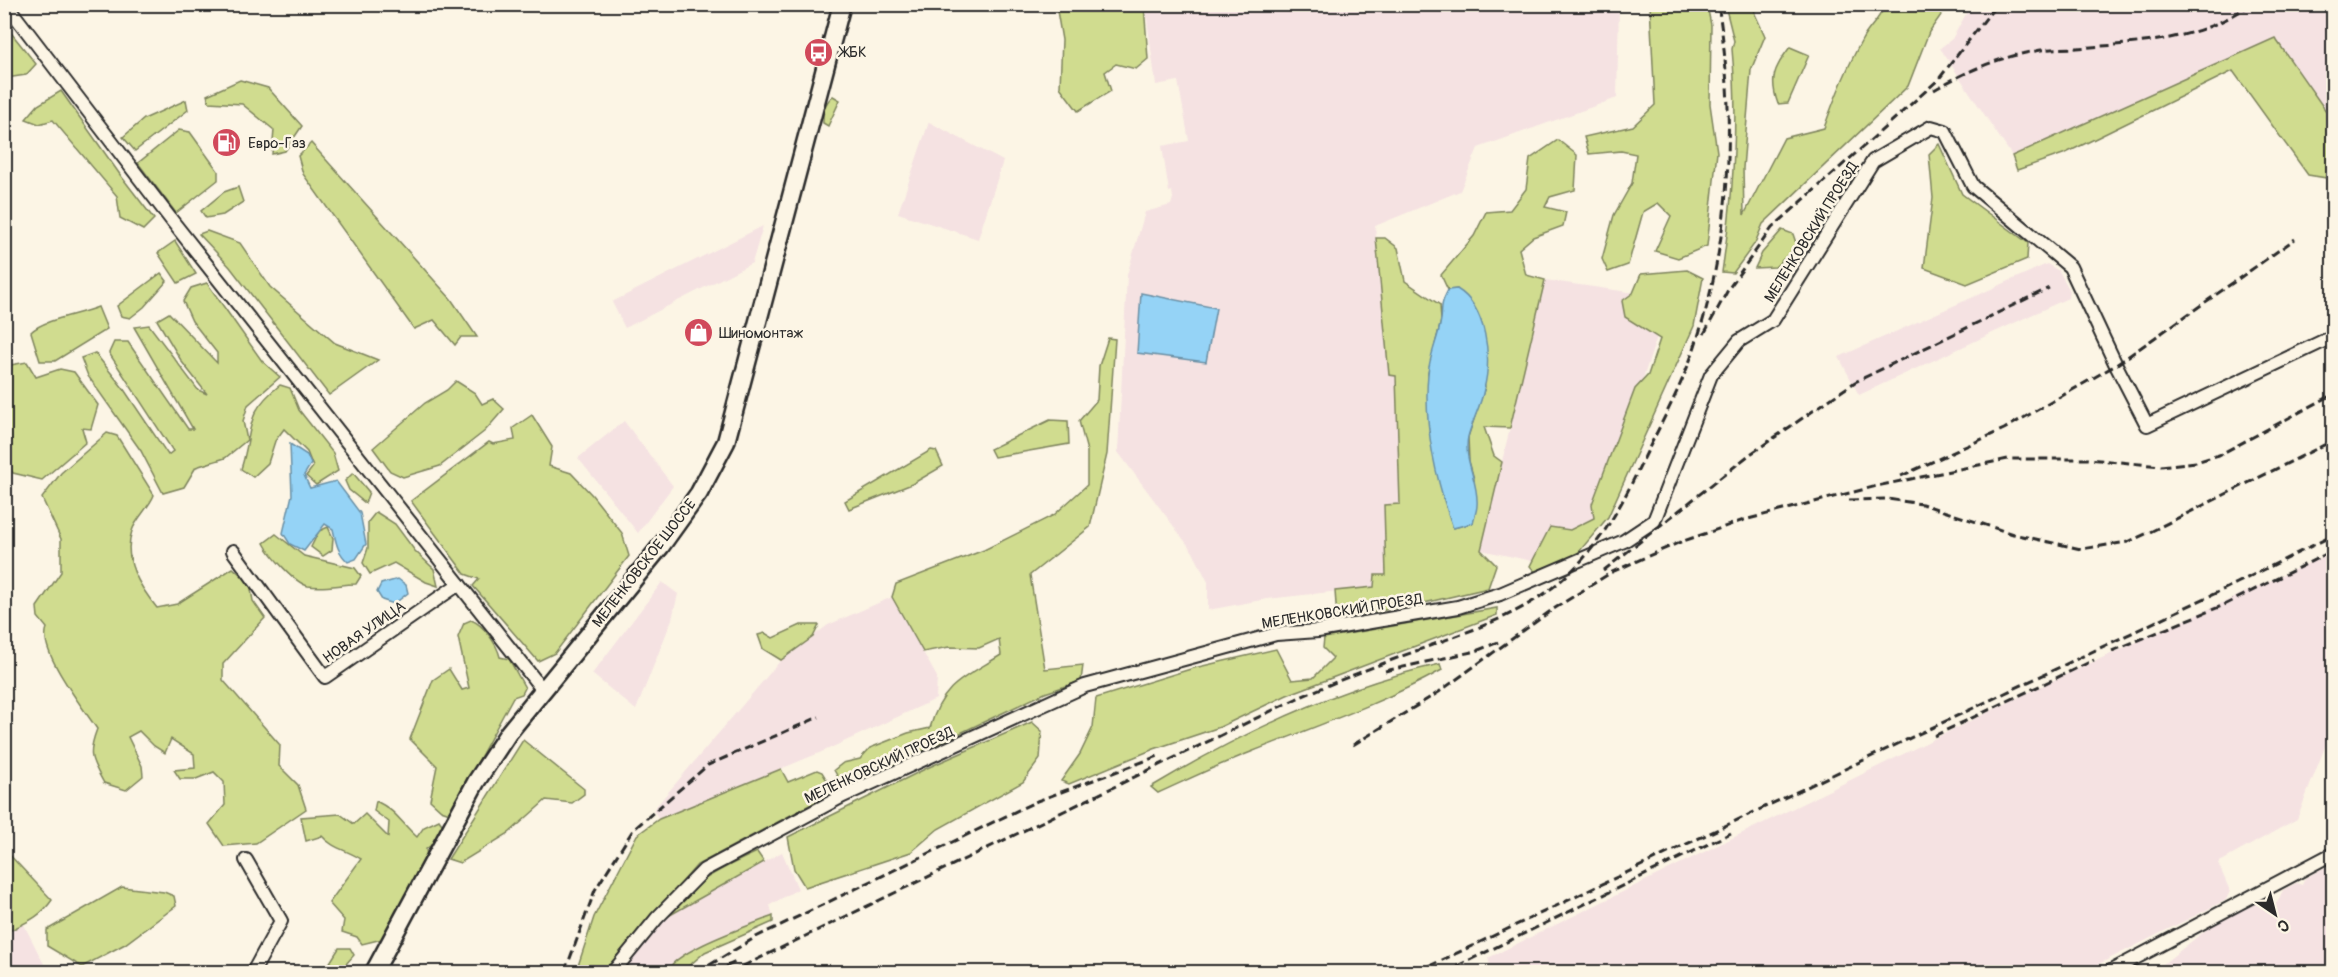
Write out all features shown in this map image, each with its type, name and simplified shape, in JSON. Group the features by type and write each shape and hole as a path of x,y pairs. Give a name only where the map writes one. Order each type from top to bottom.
{"main road":[{"name":"МЕЛЕНКОВСКОЕ ШОССЕ","path":"374,972 476,782 508,732 661,546 699,493 726,442 842,4"}],"street":[{"path":"6,4 173,222 542,689"},
{"name":"МЕЛЕНКОВСКИЙ ПРОЕЗД","path":"613,972 657,918 704,870 843,796 1085,686 1276,634 1318,631 1458,607 1500,594 1624,540 1654,520 1711,375 1738,341 1773,320 1873,161 1931,127 1945,131 1973,186 2070,267 2147,425 2334,336"},
{"name":"НОВАЯ УЛИЦА","path":"233,551 325,677 459,584"},
{"path":"2109,972 2134,961 2334,853"},
{"path":"246,860 281,921 253,972"},
{"path":"2118,972 2134,961"}],"shaded area":[{"path":"1145,5 1619,5 1617,98 1478,148 1460,191 1375,226 1389,375 1396,375 1400,505 1384,505 1386,575 1375,587 1267,599 1208,610 1208,582 1193,552 1118,452 1127,275 1145,212 1171,205 1173,198 1172,191 1169,192 1162,146 1189,141 1178,81 1156,85"},
{"path":"1971,5 2333,5 2333,121 2275,38 2012,156 1940,48 1952,39"},
{"path":"929,122 1003,161 978,239 898,213"},
{"path":"763,226 752,263 625,328 612,302"},
{"path":"2047,264 2059,271 2069,289 2068,298 1859,395 1839,357"},
{"path":"1545,280 1670,298 1595,521 1550,565 1481,550"},
{"path":"624,421 673,486 638,533 578,458"},
{"path":"2333,552 2333,726 2297,819 2218,863 2230,891 2226,900 2083,972 1791,972 1771,969 1733,972 1492,972 1488,958 2056,679"},
{"path":"662,582 678,594 672,619 636,710 592,674"},
{"path":"892,597 937,677 936,699 824,751 659,819 653,810 781,660 828,625"},
{"path":"782,852 798,889 770,905 773,916 697,947 669,967 667,972 620,972 663,919"},
{"path":"2333,863 2333,972 2153,972 2211,926 2265,898 2277,903 2283,890 2296,883 2302,885 2305,878"},
{"path":"19,915 48,972 5,972 5,923"}],"green space":[{"path":"1056,5 1144,5 1148,59 1136,69 1116,64 1105,72 1111,91 1078,111 1060,87 1062,40"},
{"path":"1650,5 1707,5 1711,25 1710,104 1717,152 1707,246 1678,258 1655,251 1671,216 1658,203 1643,212 1628,265 1608,272 1602,259 1614,215 1632,183 1636,154 1621,151 1589,154 1584,137 1633,126 1655,105"},
{"path":"1725,5 1754,5 1755,14 1765,36 1751,70 1743,168 1744,215 1784,138 1824,128 1851,62 1865,35 1885,5 1948,5 1929,32 1908,86 1763,224 1755,243 1733,273 1722,272 1732,189 1735,133 1732,49 1734,41"},
{"path":"4,24 36,64 26,75 6,78 10,91 5,94"},
{"path":"2275,38 2333,121 2333,179 2308,175 2233,71 2066,153 2017,170 2012,156"},
{"path":"1790,47 1809,55 1788,103 1778,104 1774,88 1775,74 1780,61"},
{"path":"240,80 268,88 302,126 285,151 272,154 274,130 242,104 209,102 207,95"},
{"path":"61,91 154,219 143,230 120,218 117,196 53,120 39,124 26,119 38,105"},
{"path":"833,96 840,100 828,126 823,123 824,112 828,101"},
{"path":"186,100 188,110 135,151 123,137 144,119"},
{"path":"179,130 190,132 218,171 218,180 176,213 138,163"},
{"path":"1558,140 1577,155 1575,190 1550,197 1545,207 1566,212 1563,226 1533,237 1519,249 1526,275 1545,280 1510,428 1484,427 1494,456 1502,462 1481,550 1496,565 1488,588 1420,604 1337,618 1335,591 1374,587 1375,575 1386,575 1384,505 1400,504 1396,376 1389,375 1376,238 1385,238 1398,248 1405,281 1440,305 1441,321 1428,373 1453,528 1473,523 1474,479 1469,461 1468,437 1485,387 1457,289 1448,290 1441,275 1474,236 1486,212 1510,210 1526,189 1530,159"},
{"path":"311,143 451,299 477,337 461,337 455,345 434,320 414,329 303,174 298,156"},
{"path":"1939,144 1962,194 2028,243 2027,259 1967,284 1924,268 1933,198 1929,154"},
{"path":"238,187 243,202 223,215 206,218 201,211 224,192"},
{"path":"1782,230 1793,234 1797,246 1775,267 1755,268 1762,253"},
{"path":"207,231 240,243 270,287 335,343 378,360 329,395 230,267 199,234"},
{"path":"175,241 196,274 178,283 158,253"},
{"path":"1687,270 1703,278 1694,326 1608,517 1578,553 1556,566 1535,572 1530,566 1550,527 1570,530 1594,518 1592,504 1635,389 1648,375 1660,339 1625,317 1622,301 1633,293 1641,274"},
{"path":"161,273 167,281 144,307 130,318 121,316 117,306"},
{"path":"207,283 262,361 280,377 248,405 243,421 247,440 225,458 196,467 184,487 163,493 141,451 88,376 81,358 95,353 123,388 168,455 173,451 109,353 114,342 128,342 188,429 193,429 134,327 149,325 198,390 207,394 182,362 157,320 169,313 217,363 217,353 192,321 183,301 191,288"},
{"path":"98,307 107,329 55,361 40,361 31,332 53,320"},
{"path":"1108,338 1115,339 1107,454 1090,527 1030,575 1045,669 1083,665 1081,681 1045,693 844,788 834,770 843,763 860,759 870,748 908,733 930,728 935,713 948,691 966,676 1001,655 999,639 979,648 949,647 923,652 892,597 896,584 984,550 1054,515 1087,485 1087,451 1079,421 1097,400 1099,366"},
{"path":"27,362 36,377 60,369 74,372 98,405 91,429 82,428 86,442 42,480 13,473 5,463 5,366"},
{"path":"456,381 475,393 482,404 493,399 504,409 485,431 440,466 403,477 390,471 373,448 425,403 447,390"},
{"path":"280,385 290,388 299,410 333,453 338,471 316,485 306,476 313,467 307,452 284,429 275,441 268,463 253,477 241,469 255,414 268,395"},
{"path":"532,415 552,447 549,466 571,473 592,495 622,533 629,556 555,653 538,661 473,586 479,579 465,574 411,501 489,442 493,444 515,440 513,428"},
{"path":"1050,420 1068,421 1069,444 994,457 990,449"},
{"path":"107,433 117,436 154,495 134,526 129,552 139,582 157,608 177,604 233,568 250,583 253,601 265,618 223,664 223,680 280,745 279,766 298,785 306,809 256,843 224,846 209,824 225,805 224,782 214,772 196,779 180,779 174,770 195,768 194,754 171,739 165,753 139,731 128,737 142,766 143,776 126,790 104,783 96,769 91,751 97,729 63,679 49,650 46,638 47,628 38,617 37,607 61,572 61,539 42,498 61,473"},
{"path":"931,450 936,451 943,466 912,484 849,509 845,501"},
{"path":"353,473 369,492 365,503 349,490 345,481"},
{"path":"376,512 395,524 415,551 434,569 438,586 426,582 394,563 370,574 363,563 368,548 368,522"},
{"path":"328,527 333,538 332,550 323,556 311,547 319,531"},
{"path":"276,534 304,556 355,568 361,576 356,584 320,587 303,584 283,568 264,543"},
{"path":"1497,608 1497,615 1287,695 1220,727 1154,749 1069,784 1061,781 1080,754 1093,727 1096,698 1194,668 1276,649 1292,680 1313,678 1333,658 1323,648 1324,638"},
{"path":"471,620 489,635 500,657 509,659 525,688 522,694 513,697 450,813 441,810 430,800 437,766 410,739 433,680 449,669 462,690 469,688 458,637 464,623"},
{"path":"801,625 819,625 813,637 781,660 763,649 758,635 765,633 773,638"},
{"path":"1440,664 1442,670 1372,704 1239,757 1158,793 1151,787 1220,748 1291,714 1364,685"},
{"path":"1032,722 1042,731 1040,759 1023,782 938,829 911,852 805,887 794,869 788,837 927,768"},
{"path":"523,740 584,789 584,794 572,803 546,800 509,833 460,863 448,859"},
{"path":"781,769 788,782 817,770 822,772 834,792 697,865 603,972 576,972 594,917 637,835 659,819"},
{"path":"376,801 394,813 417,837 424,827 439,820 444,827 434,843 426,849 427,858 382,939 362,944 357,937 342,932 344,920 329,903 361,859 335,846 322,836 306,841 301,817 340,814 354,824 365,814 388,837 389,822 374,811"},
{"path":"5,850 52,900 36,916 5,933"},
{"path":"757,852 764,862 663,919 682,897 705,879"},
{"path":"122,887 164,892 174,896 176,906 125,944 82,967 47,946 47,930"},
{"path":"773,916 773,922 705,952 682,972 667,972 672,964 697,947"},
{"path":"339,948 350,948 354,955 339,972 324,972"}],"water":[{"path":"1457,289 1467,297 1481,320 1487,348 1487,363 1483,395 1467,446 1476,488 1477,510 1473,523 1453,528 1432,453 1427,394 1431,356 1440,325 1443,301 1448,290"},
{"path":"1141,293 1216,308 1206,362 1137,353"},
{"path":"290,444 307,455 311,464 304,475 310,488 336,481 360,513 366,544 356,559 348,562 344,558 333,529 325,524 304,551 290,544 283,533 292,495"},
{"path":"398,579 406,585 408,593 394,604 382,600 377,592 381,584"}],"railway":[{"path":"731,972 1296,699 1506,616 1535,600 1566,577 1594,545 1628,491 1686,371 1708,302 1724,217 1727,175 1727,90 1718,4"},
{"path":"1704,334 1729,288 1772,228 1938,80 1997,4"},
{"path":"1934,90 1971,71 2009,57 2046,49 2123,44 2167,38 2210,26 2231,17 2251,4"},
{"path":"1901,476 2004,429 2116,365 2295,239"},
{"path":"1603,571 1749,455 1855,382 2049,288"},
{"path":"1353,745 1439,692 1552,610 1612,572 1678,543 1744,520 1877,486 2008,459 2088,459 2161,466 2196,462 2219,455 2334,394"},
{"path":"1849,500 1887,499 1922,504 2013,534 2081,549 2128,542 2334,440"},
{"path":"1417,972 2334,535"},
{"path":"2112,651 2224,605 2334,550"},
{"path":"1385,671 1476,651 1501,641"},
{"path":"1934,736 2094,660"},
{"path":"565,972 595,890 633,830 708,765 819,717"},
{"path":"698,972 756,937 1037,801 1161,755"},
{"path":"1445,972 1731,833"},
{"path":"714,972 738,961"}],"place":[{"name":"ЖБК","path":"819,52"},
{"name":"Евро-Газ","path":"227,143"},
{"name":"Шиномонтаж","path":"698,333"}]}
